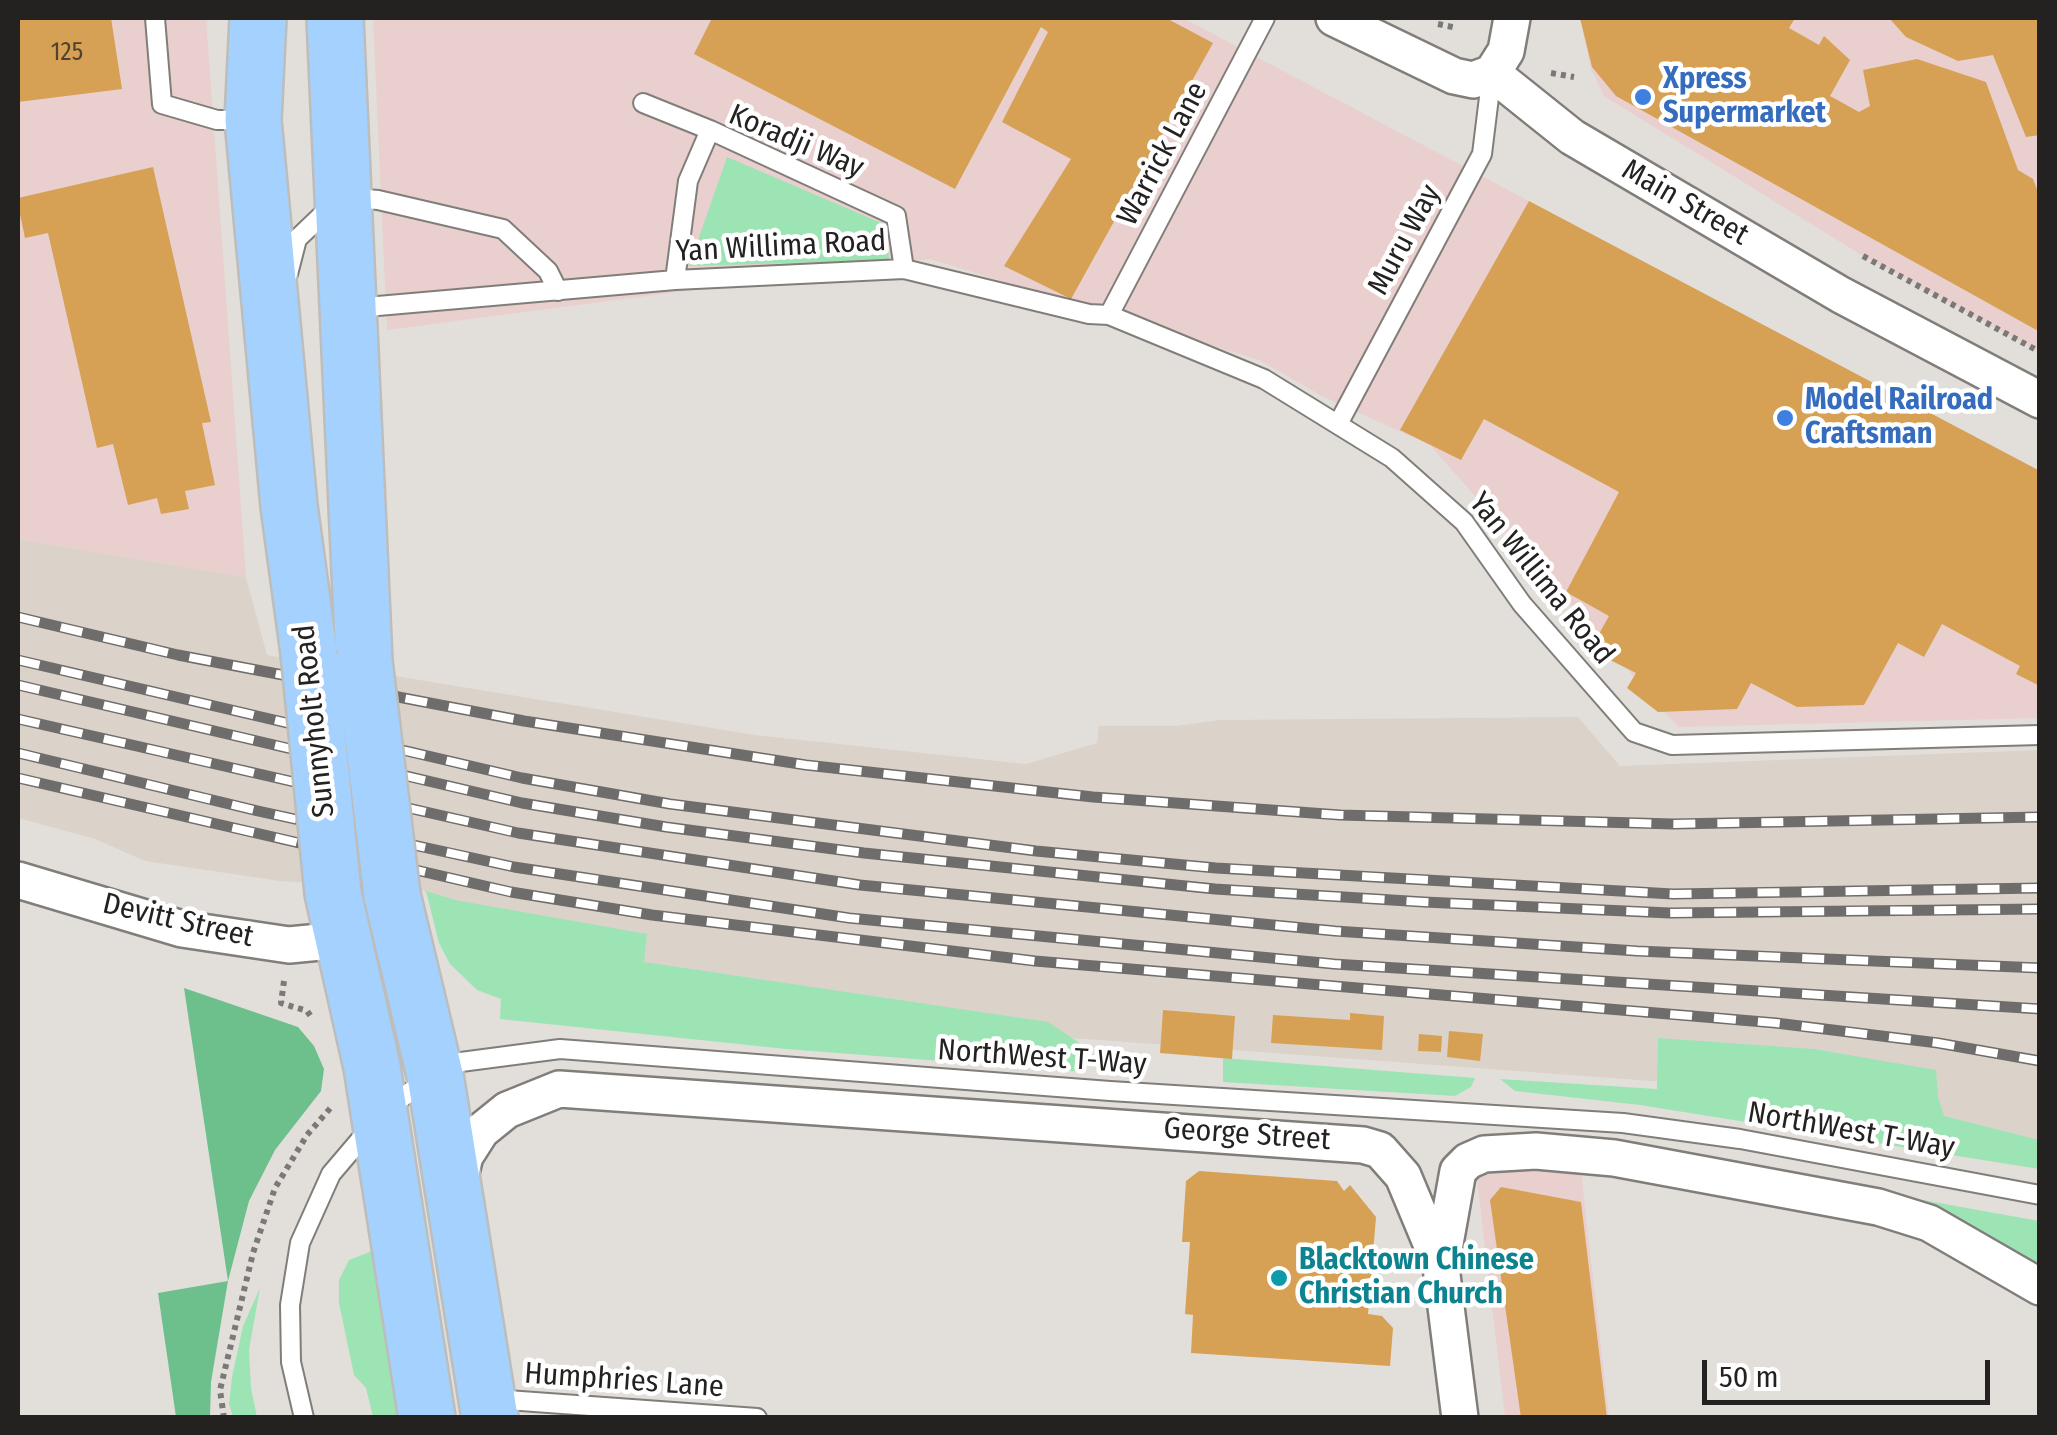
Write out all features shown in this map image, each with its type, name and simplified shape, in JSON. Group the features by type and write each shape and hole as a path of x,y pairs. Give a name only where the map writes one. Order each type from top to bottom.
{"main road":[{"name":"Sunnyholt Road","path":"258,18 253,120 288,506 309,653 337,916 372,1067 358,1109 427,1418"},
{"name":"Sunnyholt Road","path":"335,18 359,198 346,308 364,661 392,895 435,1075 488,1408"}],"street":[{"path":"1334,18 1454,76 1473,80 1492,74 1506,50 1512,18"},
{"name":"Main Street","path":"1492,74 1572,138 1842,295 2040,400"},
{"name":"Devitt Street","path":"18,880 182,929 290,944 337,916"},
{"name":"George Street","path":"455,1196 465,1156 481,1131 507,1110 560,1089 1343,1142 1380,1150 1394,1162 1441,1268"},
{"path":"1460,1418 1441,1268 1458,1171 1484,1154 1536,1151 1614,1158 1878,1207 1929,1223 2040,1287"}],"lane":[{"path":"155,18 162,104 217,120 253,120"},
{"name":"Warrick Lane","path":"1109,315 1265,18"},
{"name":"Muru Way","path":"1338,424 1482,154 1492,74"},
{"path":"643,103 710,130"},
{"name":"Koradji Way","path":"676,280 688,181 710,130 896,216 904,268"},
{"path":"272,338 297,239 359,198 504,229 548,271 558,291"},
{"name":"Yan Willima Road","path":"346,308 676,280 904,268 1088,314 1109,315 1264,379 1392,458 1464,522 1522,604 1634,732 1672,745 2040,735"},
{"name":"NorthWest T-Way","path":"304,1418 291,1362 290,1306 300,1242 358,1109 391,1104 461,1062 560,1049 1110,1092 1623,1123 1740,1138 2040,1195"},
{"name":"Humphries Lane","path":"488,1408 757,1418"}],"path":[{"path":"1551,73 1574,76"},
{"path":"1863,256 2040,352"},
{"path":"282,1002 307,1011 316,1022"},
{"path":"224,1418 220,1390 253,1253 275,1188 307,1136 358,1109"}],"shaded area":[{"path":"18,18 206,18 246,577 18,539"},
{"path":"373,18 1183,18 2039,471 2039,718 1678,727 1430,445 1322,396 1259,360 930,259 387,330"},
{"path":"1580,18 2039,18 2039,352 1863,256 1604,96 1591,69"},
{"path":"18,539 246,577 267,655 755,735 1026,764 1097,743 1099,726 1176,726 1220,720 1578,717 1620,766 2039,750 2039,1143 1678,1083 546,999 445,935 425,891 280,881 145,861 95,839 18,818"},
{"path":"1476,1171 1581,1172 1609,1417 1505,1417"}],"green space":[{"path":"727,157 886,225 889,260 689,266"},
{"path":"426,891 455,900 647,934 644,962 1048,1022 1087,1052 1083,1072 786,1049 500,1019 501,999 477,990 450,964 439,943"},
{"path":"184,988 298,1027 314,1046 324,1069 321,1091 275,1150 249,1201 228,1281"},
{"path":"1658,1038 1814,1049 1936,1070 1944,1116 2039,1140 2039,1169 1640,1105 1515,1091 1500,1079 1657,1089"},
{"path":"1223,1058 1475,1078 1471,1087 1455,1096 1223,1082"},
{"path":"1778,1174 2039,1221 2039,1267"},
{"path":"372,1251 399,1417 373,1417 366,1388 354,1375 339,1303 339,1280 349,1260"},
{"path":"228,1281 211,1382 210,1417 176,1417 158,1293"},
{"path":"260,1288 249,1350 257,1417 233,1417 229,1404 232,1377 243,1326"}],"building":[{"path":"18,18 111,18 122,89 18,102"},
{"path":"712,18 1166,18 1213,43 1071,299 1004,266 1071,159 1002,122 1048,32 1041,27 955,189 694,54"},
{"path":"1580,18 1795,18 1789,28 1819,45 1824,36 1850,60 1830,96 1859,112 1870,106 1863,70 1917,59 1986,82 2018,170 2033,179 2040,197 2040,332 1616,96 1592,67"},
{"path":"1889,18 2040,18 2040,135 2026,137 1993,55 1958,61 1906,37"},
{"path":"153,167 211,422 202,423 215,485 185,491 189,509 161,514 157,498 128,505 113,444 97,448 48,233 25,238 18,205 18,198"},
{"path":"1529,201 2040,471 2040,686 2016,674 2020,666 1942,624 1924,657 1898,643 1864,705 1797,707 1751,683 1737,709 1658,712 1627,688 1636,673 1590,650 1609,616 1566,592 1619,492 1484,419 1461,460 1400,430"},
{"path":"1163,1010 1235,1016 1232,1059 1160,1053"},
{"path":"1350,1013 1384,1016 1382,1050 1271,1043 1273,1015 1350,1020"},
{"path":"1449,1031 1483,1034 1480,1061 1447,1057"},
{"path":"1419,1034 1442,1036 1441,1052 1418,1051"},
{"name":"Blacktown Chinese Christian Church","path":"1199,1171 1337,1181 1344,1191 1350,1185 1376,1217 1368,1314 1382,1316 1393,1328 1390,1366 1191,1353 1193,1315 1185,1314 1190,1242 1182,1242 1186,1181"},
{"path":"1501,1187 1581,1202 1607,1418 1521,1418 1490,1200"}],"railway":[{"path":"18,617 178,655 524,721 806,765 1093,797 1340,815 1674,824 2040,817"},
{"path":"18,660 522,778 670,804 1036,851 1216,868 1673,894 2040,888"},
{"path":"18,685 522,803 864,853 1215,889 1424,902 1670,913 2040,909"},
{"path":"18,719 518,833 860,885 1335,931 1637,951 2040,968"},
{"path":"18,753 514,867 849,918 1334,964 2040,1009"},
{"path":"18,778 511,892 652,915 1035,961 1776,1023 1938,1043 2040,1061"}],"place":[{"name":"Xpress Supermarket","path":"1643,97"},
{"name":"Model Railroad Craftsman","path":"1785,418"},
{"name":"Blacktown Chinese Christian Church","path":"1279,1278"}]}
